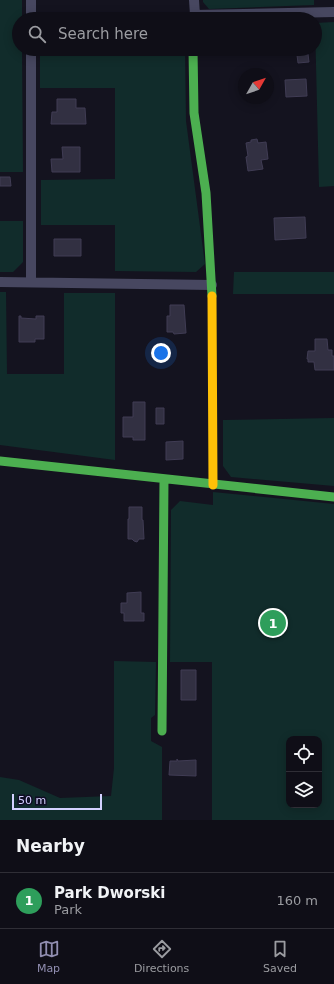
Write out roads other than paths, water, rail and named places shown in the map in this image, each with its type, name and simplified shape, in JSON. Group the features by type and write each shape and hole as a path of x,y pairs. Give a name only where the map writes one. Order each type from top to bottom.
{"street":[{"path":"31,0 31,12"},
{"path":"194,0 194,12"},
{"path":"322,12 334,12"},
{"path":"31,56 31,282"},
{"path":"193,56 194,113 206,194 212,285 213,485"},
{"path":"0,282 212,285"},
{"path":"0,461 334,497"},
{"path":"162,731 164,479"}],"place":[{"name":"Park Dworski","path":"273,623"}]}
